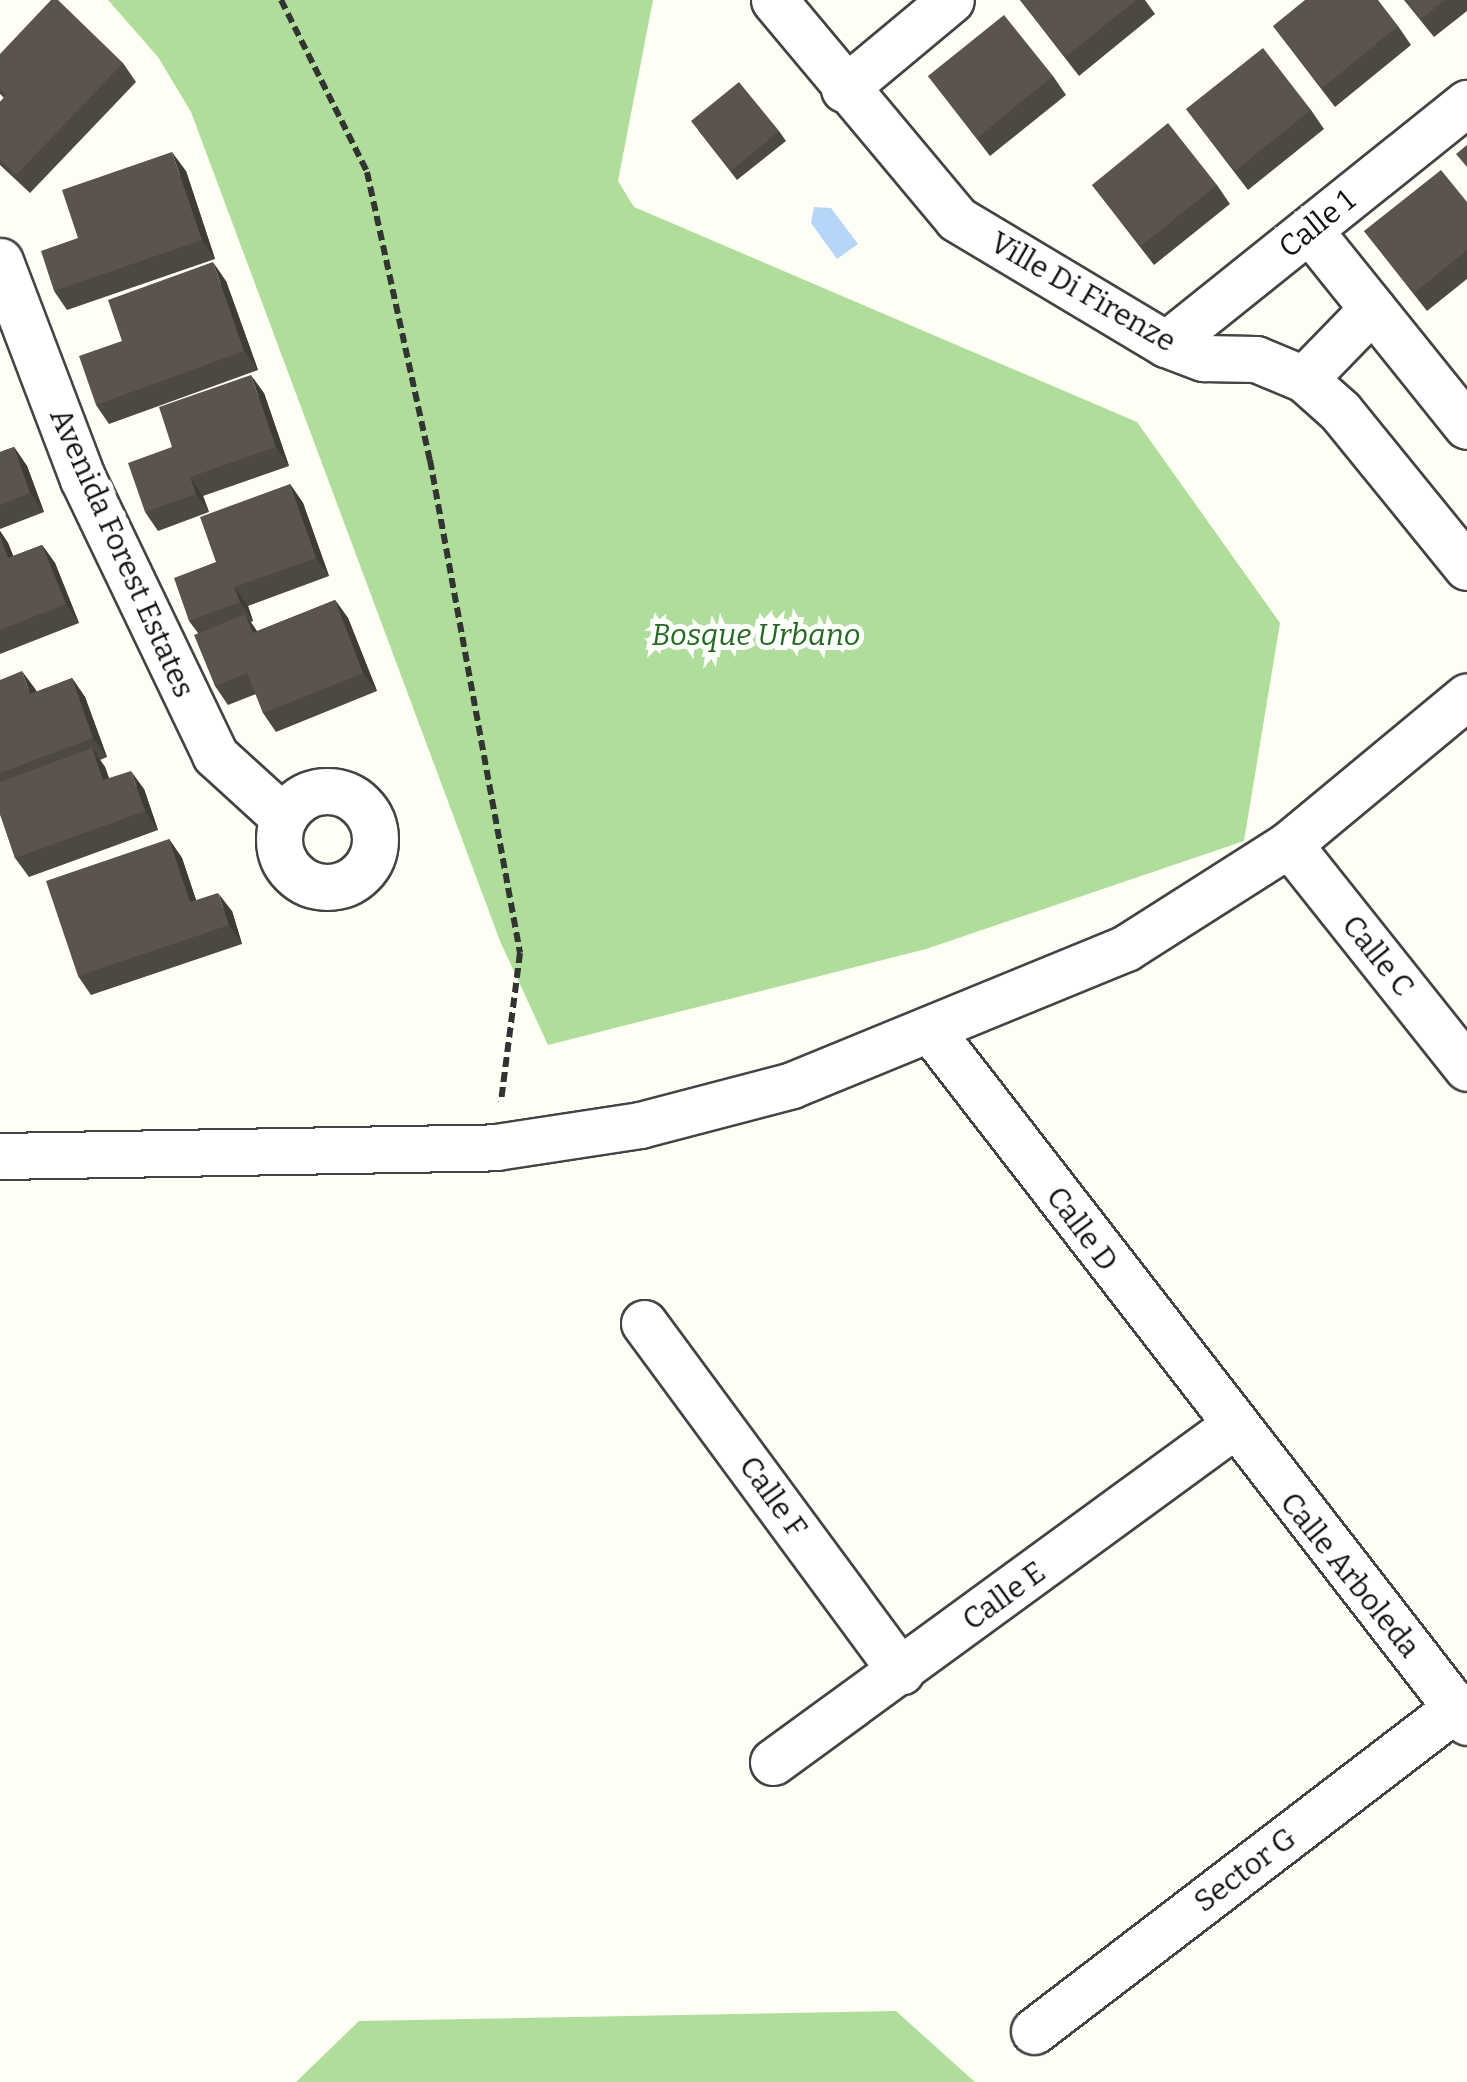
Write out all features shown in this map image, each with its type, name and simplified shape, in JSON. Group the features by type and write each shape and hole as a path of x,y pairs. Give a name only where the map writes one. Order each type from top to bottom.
{"street":[{"name":"Ville Di Firenze","path":"774,0 844,89 957,219 1166,344 1203,358 1256,359 1304,378 1340,410 1467,568"},
{"path":"844,89 951,0"},
{"name":"Calle 1","path":"1166,344 1467,104"},
{"path":"1310,230 1467,426"},
{"name":"Avenida Forest Estates","path":"0,262 84,479 215,755 284,818"},
{"path":"1304,378 1372,309"},
{"path":"0,1156 496,1146 640,1125 754,1095 932,1032 1126,948 1289,844 1467,696"},
{"name":"Calle C","path":"1289,844 1467,1068"},
{"name":"Calle D","path":"932,1032 1232,1427"},
{"name":"Calle F","path":"644,1323 901,1671"},
{"name":"Calle E","path":"774,1762 1232,1427"},
{"name":"Calle Arboleda","path":"1232,1427 1462,1716"},
{"name":"Sector G","path":"1034,2031 1462,1716"}],"path":[{"path":"282,0 367,172 491,770 520,952 496,1146"}],"green space":[{"name":"Bosque Urbano","path":"108,0 653,0 618,181 634,207 1137,422 1280,623 1244,841 926,949 548,1045 500,941 191,112 158,57"},
{"path":"896,2011 975,2082 296,2082 359,2021"}],"water":[{"path":"814,207 831,208 858,244 837,259 811,223"}],"building":[{"path":"51,0 58,0 123,63 16,175 0,159 0,102 6,95 0,88 0,54"},
{"path":"1020,0 1136,0 1066,57"},
{"path":"1305,0 1378,0 1398,26 1322,88 1273,26"},
{"path":"1406,0 1445,0 1421,19"},
{"path":"1004,15 1053,76 977,138 928,76"},
{"path":"1263,48 1311,110 1235,171 1186,109"},
{"path":"739,82 779,131 731,171 691,121"},
{"path":"1168,123 1217,185 1141,246 1092,185"},
{"path":"1467,145 1467,167 1456,154"},
{"path":"172,152 202,240 54,291 41,251 78,238 62,190"},
{"path":"1441,170 1467,202 1467,250 1414,293 1364,231"},
{"path":"213,262 244,351 96,405 79,356 122,341 108,300"},
{"path":"251,375 276,447 190,477 196,494 145,512 128,463 172,447 159,407"},
{"path":"14,447 30,493 0,505 0,452"},
{"path":"290,484 316,558 234,587 240,602 189,621 174,578 216,562 200,517"},
{"path":"0,536 8,558 42,545 66,604 0,630"},
{"path":"335,600 363,673 263,713 247,673 215,686 194,635 245,614 253,633"},
{"path":"22,671 30,694 72,678 93,738 0,773 0,680"},
{"path":"92,748 103,780 131,771 145,811 15,858 0,814 0,782"},
{"path":"169,839 190,902 218,893 229,925 78,976 46,881"}]}
